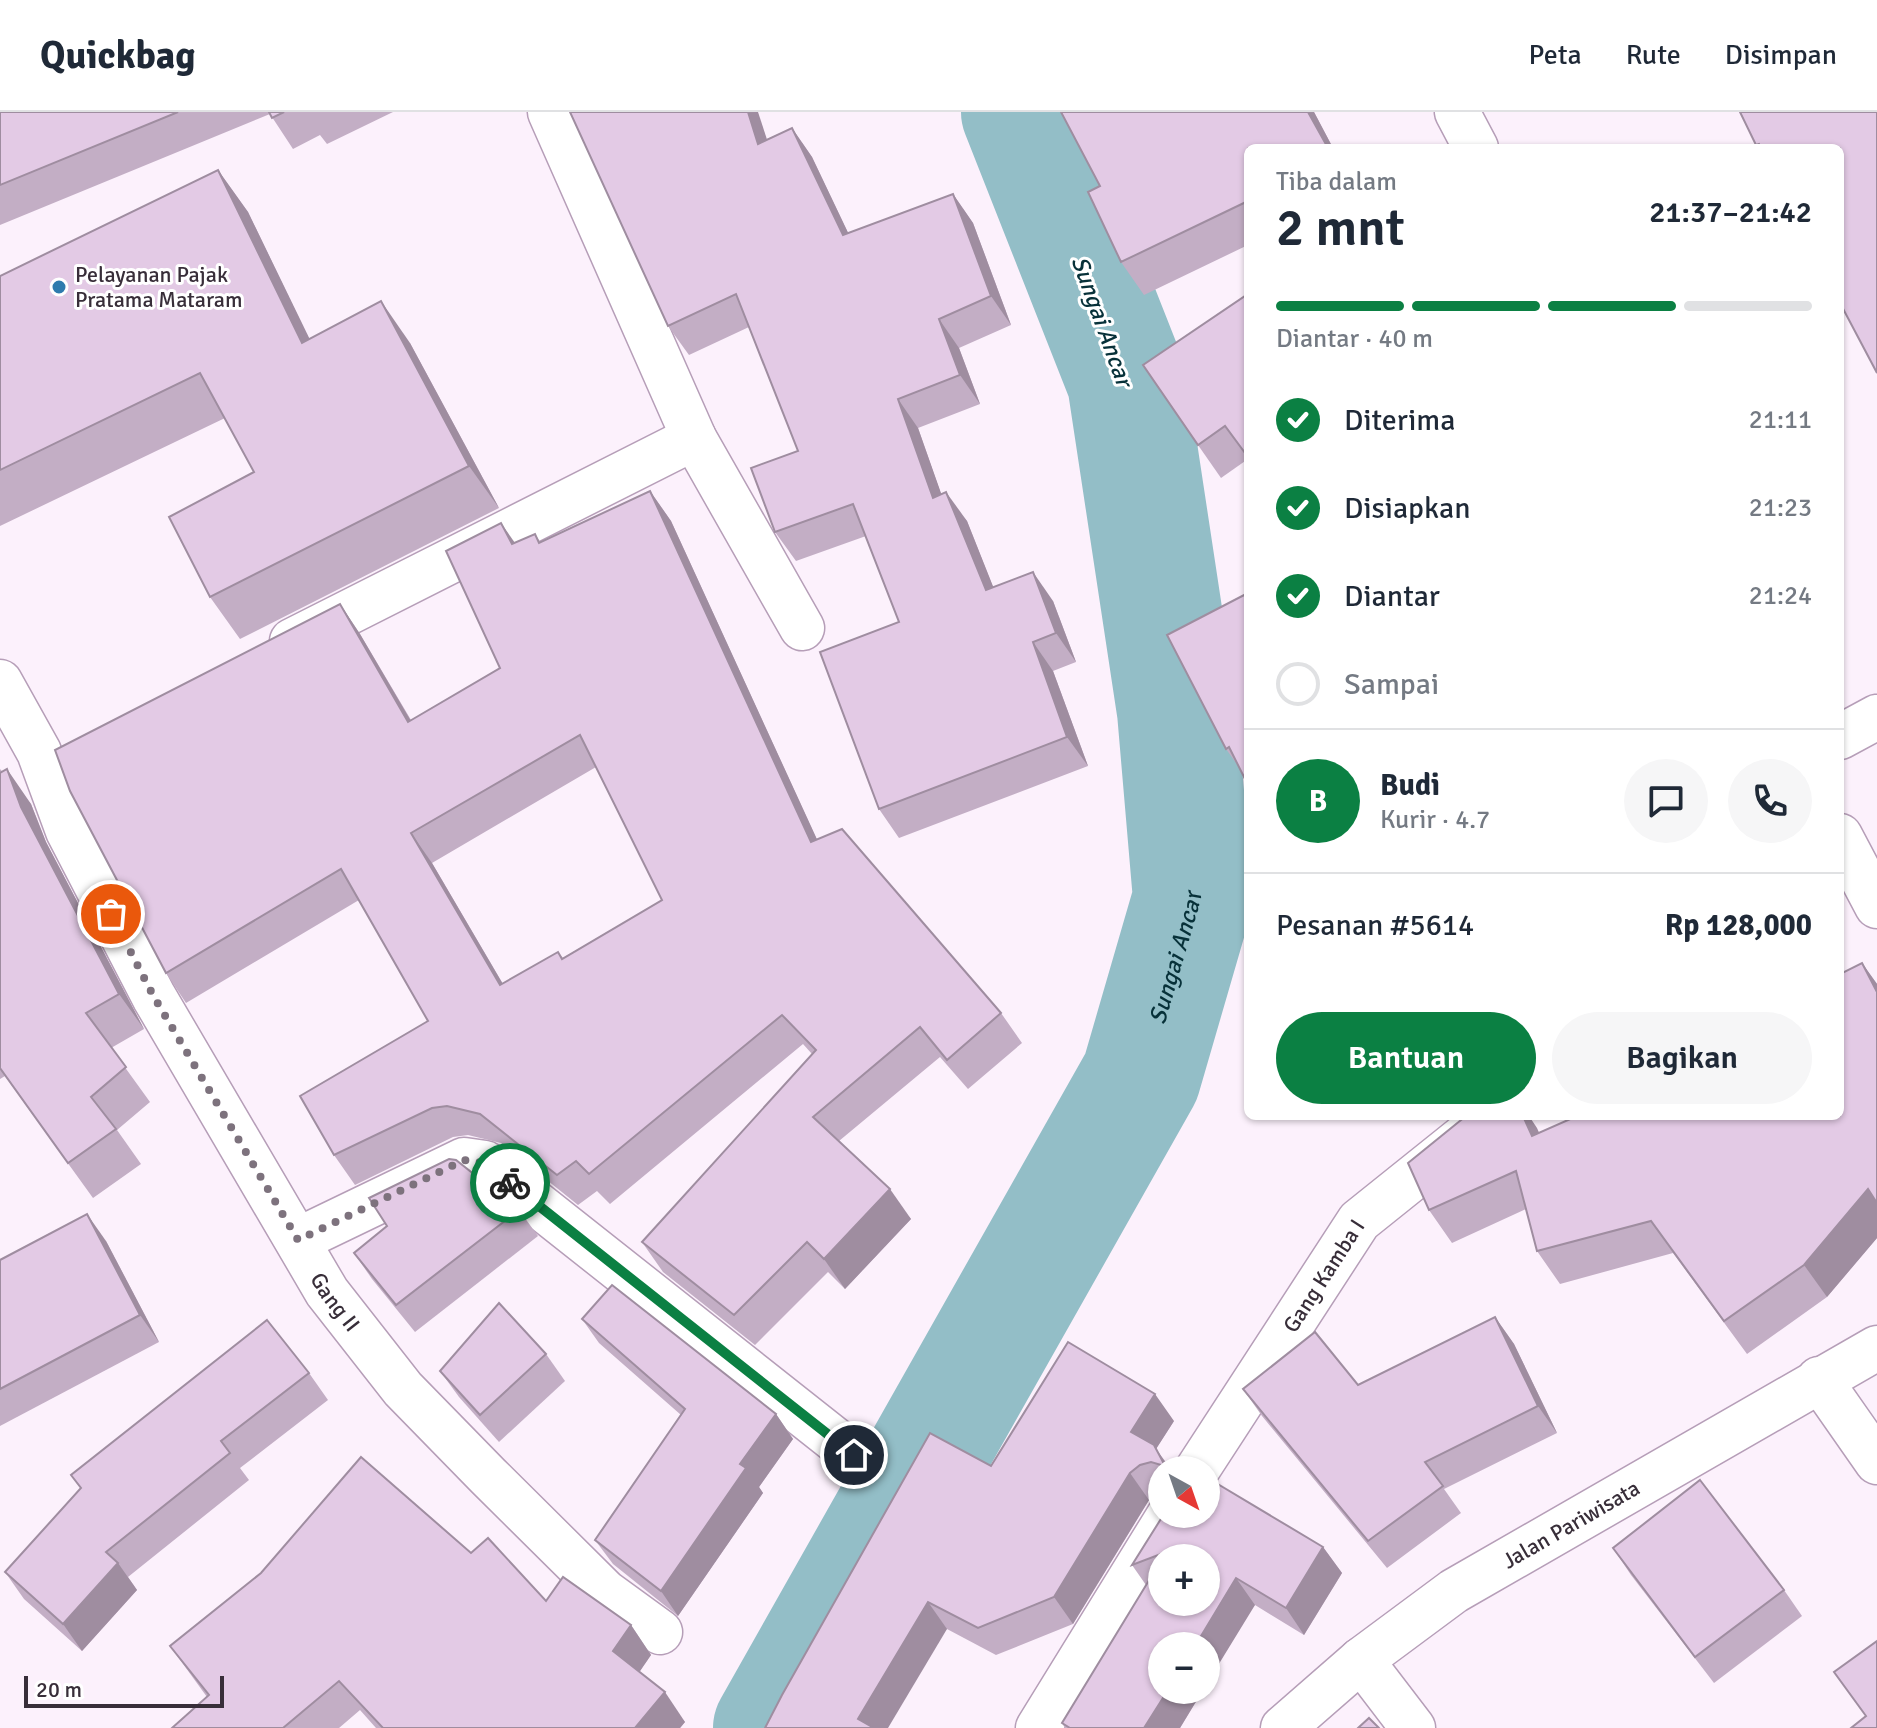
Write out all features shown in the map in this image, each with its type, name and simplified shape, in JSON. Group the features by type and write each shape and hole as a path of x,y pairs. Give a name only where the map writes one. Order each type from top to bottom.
{"street":[{"path":"550,112 694,438 802,628"},
{"path":"1457,112 1474,144"},
{"path":"256,659 694,438"},
{"name":"Gang II","path":"0,682 57,749 68,831 154,997 327,1292 403,1389 566,1556 605,1592 660,1632"},
{"path":"1844,735 1877,717"},
{"path":"1844,847 1860,893"},
{"name":"Gang Kamba I","path":"1206,1456 1359,1221 1485,1120"},
{"path":"298,1240 464,1160 485,1163 854,1455"},
{"name":"Jalan Pariwisata","path":"1283,1728 1361,1660 1454,1591 1877,1348"},
{"path":"1819,1379 1877,1462"},
{"path":"1038,1728 1161,1528"},
{"path":"1361,1660 1413,1728"}],"building":[{"path":"0,112 178,112 0,185"},
{"path":"269,112 284,112 272,118"},
{"path":"570,112 748,112 758,144 792,128 843,235 953,194 991,296 939,319 960,375 898,399 933,498 946,492 986,590 1033,572 1056,633 1033,642 1067,737 879,809 820,652 899,622 853,504 775,532 751,468 798,451 736,294 668,326"},
{"path":"1061,112 1308,112 1326,144 1244,144 1244,203 1121,262 1088,192 1100,186"},
{"path":"1740,112 1877,112 1877,373 1844,311 1844,144 1756,144"},
{"path":"218,170 302,343 381,301 469,466 210,597 169,517 254,472 200,373 0,470 0,276"},
{"path":"1244,297 1244,452 1225,426 1198,445 1143,365"},
{"path":"650,491 811,842 842,829 1001,1013 947,1060 920,1027 813,1117 890,1189 824,1259 807,1242 734,1315 642,1242 816,1050 782,1015 589,1174 576,1161 557,1175 480,1114 447,1106 432,1108 334,1155 300,1096 428,1021 341,869 166,973 70,791 55,750 340,604 408,722 500,668 446,551 501,523 512,544 535,534 539,543","holes":["580,735 662,900 562,959 558,952 500,985 411,833"]},
{"path":"1244,595 1244,777 1229,747 1226,749 1167,635"},
{"path":"7,769 21,807 119,994 86,1013 126,1067 91,1097 116,1129 68,1163 0,1068 0,773"},
{"path":"1862,963 1877,992 1877,1203 1868,1189 1804,1265 1724,1321 1651,1221 1537,1251 1516,1171 1429,1210 1408,1163 1461,1120 1525,1120 1532,1136 1568,1120 1844,1120 1844,972"},
{"path":"449,1159 456,1160 519,1210 396,1305 354,1253 387,1226 369,1198"},
{"path":"87,1214 140,1315 0,1389 0,1260"},
{"path":"612,1285 776,1414 740,1464 746,1468 661,1591 595,1540 685,1409 582,1319"},
{"path":"499,1303 546,1354 480,1415 440,1371"},
{"path":"1495,1317 1538,1406 1425,1462 1443,1486 1368,1541 1243,1389 1315,1332 1358,1385"},
{"path":"267,1320 309,1373 221,1441 230,1453 106,1552 118,1563 63,1624 5,1572 81,1488 71,1475"},
{"path":"1068,1342 1155,1394 1131,1432 1154,1445 1160,1456 1148,1456 1148,1463 1130,1473 1054,1597 978,1628 928,1602 858,1719 874,1728 765,1728 930,1433 991,1466"},
{"path":"361,1457 471,1553 488,1538 546,1601 563,1577 631,1625 613,1651 665,1692 635,1728 383,1728 339,1681 283,1728 172,1728 209,1695 170,1646 261,1573"},
{"path":"1700,1480 1784,1590 1695,1657 1613,1548"},
{"path":"1220,1485 1323,1547 1286,1608 1236,1578 1220,1605 1220,1544 1148,1544 1148,1559 1132,1565 1155,1528 1220,1528"},
{"path":"1148,1582 1148,1616 1213,1616 1203,1632 1148,1632 1148,1704 1159,1704 1144,1728 1070,1728 1062,1723"},
{"path":"1877,1641 1877,1728 1851,1728 1866,1716 1834,1672"},
{"path":"1369,1718 1379,1728 1358,1728"}],"waterway":[{"name":"Sungai Ancar","path":"773,1728 1141,1077 1193,898 1177,711 1127,381 1021,112"}],"way so far":[{"path":"111,914 154,997 298,1240 464,1160 485,1163 510,1183"}],"place":[{"name":"Pelayanan Pajak Pratama Mataram","path":"59,287"}],"route":[{"path":"510,1183 854,1455"}]}
